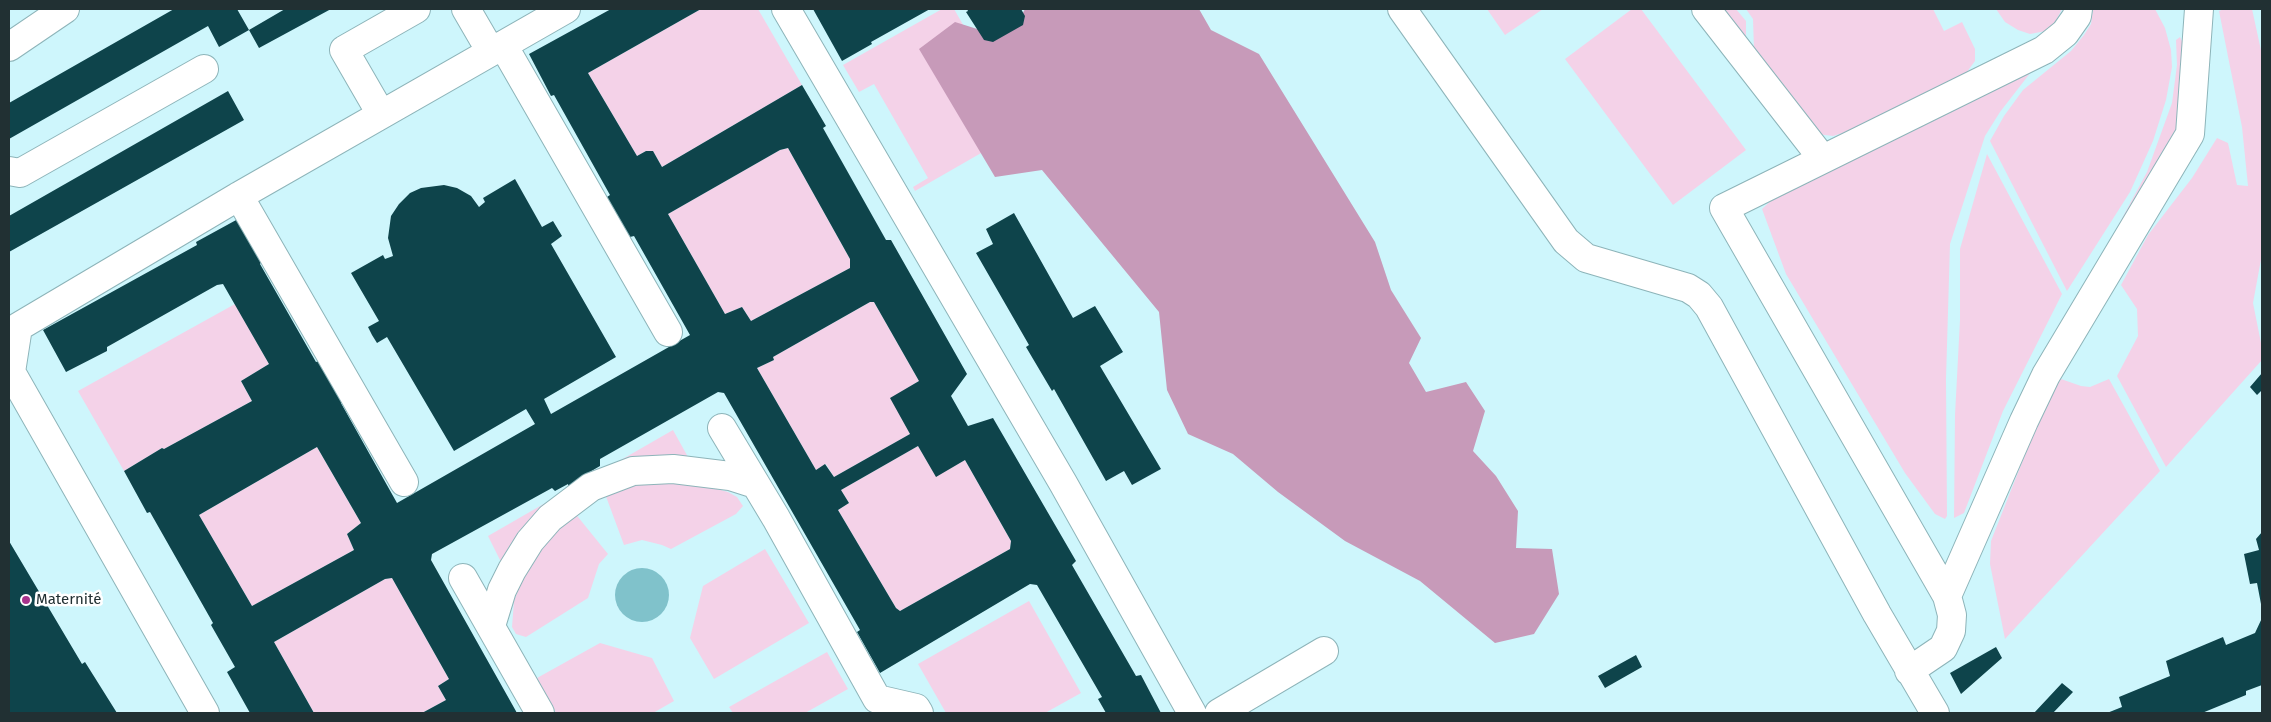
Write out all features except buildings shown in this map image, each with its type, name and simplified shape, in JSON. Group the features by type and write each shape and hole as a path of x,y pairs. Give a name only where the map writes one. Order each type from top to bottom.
{"street":[{"path":"9,47 65,9"},
{"path":"381,114 344,50 416,9"},
{"path":"466,9 497,48 668,332"},
{"path":"205,713 10,373 14,318 239,196 566,9"},
{"path":"786,9 1063,483 1192,713"},
{"path":"1402,9 1554,226 1571,246 1586,258 1688,288 1699,295 1709,307 1909,671 1935,713"},
{"path":"1706,9 1822,158"},
{"path":"1909,671 1943,648 1951,631 1952,615 1947,596 1724,208 1822,158 1946,100 2054,44 2065,33 2076,16 2078,9"},
{"path":"1947,596 2046,375 2190,134 2195,14"},
{"path":"9,171 20,173 204,69"},
{"path":"239,196 404,482"},
{"path":"722,428 776,518 877,699 916,708 919,713"},
{"path":"491,626 502,590 530,541 550,518 591,487 633,471 673,469 730,476 755,484"},
{"path":"464,578 540,713"},
{"path":"1219,713 1324,651"}],"shaded area":[{"path":"701,9 758,9 802,85 662,167 653,151 646,151 637,156 588,73"},
{"path":"942,9 954,9 1023,129 915,191 913,187 928,178 874,84 859,92 843,65"},
{"path":"1025,9 1199,9 1211,30 1259,54 1375,242 1391,290 1421,338 1409,363 1426,392 1466,382 1485,411 1473,451 1496,476 1518,511 1516,548 1552,549 1559,594 1534,634 1495,643 1420,581 1345,541 1278,492 1233,454 1188,434 1167,390 1159,312 1042,170 995,177 919,49 955,22 993,34 1018,22"},
{"path":"1487,9 1543,9 1505,35"},
{"path":"1632,9 1641,9 1746,150 1673,205 1565,59"},
{"path":"1722,9 1736,9 1746,21 1746,41"},
{"path":"1746,9 1933,9 1944,31 1962,22 1975,49 1975,61 1964,76 1846,132 1833,136 1817,134 1754,50 1753,19"},
{"path":"1996,9 2062,9 2051,30 2030,34 2018,30 2005,22"},
{"path":"2093,9 2155,9 2165,28 2171,50 2172,67 2166,100 2153,141 2130,192 2067,291 1990,141 2004,116 2023,90 2071,51 2084,35 2091,24"},
{"path":"2224,9 2252,9 2262,55 2262,254 2253,303 2262,348 2262,360 2166,467 2117,376 2138,336 2137,309 2121,285 2148,235 2192,178 2217,138 2228,143 2237,185 2248,186 2242,127 2219,11"},
{"path":"2180,37 2186,50 2181,127 2121,227 2119,224 2147,172 2172,103 2177,65 2176,40"},
{"path":"2031,72 2000,112 1985,136 1950,244 1946,379 1947,516 1945,519 1935,514 1905,473 1786,274 1762,209 1776,196"},
{"path":"788,148 850,259 850,268 751,321 742,307 725,314 668,214 780,150"},
{"path":"1987,154 2062,294 2003,411 1964,513 1954,518 1955,415 1960,320 1960,249"},
{"path":"870,302 874,302 919,381 891,398 910,434 834,477 826,464 816,470 757,368 774,360 773,357"},
{"path":"235,304 269,364 241,381 252,401 164,449 162,448 124,471 78,391"},
{"path":"2061,379 2090,387 2109,379 2160,471 2005,639 1990,564 1991,541 2045,404"},
{"path":"673,430 693,466 607,468"},
{"path":"918,446 936,476 965,460 1011,541 1010,549 900,611 896,608 838,510 849,503 841,490"},
{"path":"317,447 361,523 347,534 354,550 252,606 199,515"},
{"path":"647,480 692,482 728,492 737,497 743,506 736,514 671,549 642,540 624,545 604,491"},
{"path":"554,498 506,572 488,536"},
{"path":"574,512 608,554 599,564 588,598 526,637 516,634 512,627 514,601 527,566 539,548"},
{"path":"765,549 809,623 714,679 690,638 703,586"},
{"path":"392,578 449,679 438,686 446,700 422,713 314,713 274,642 385,579"},
{"path":"1029,601 1081,693 1045,713 946,713 918,664"},
{"path":"600,643 652,658 674,701 653,713 556,713 537,678"},
{"path":"827,652 848,689 805,713 733,713 729,707"}],"water":[{"path":"642,568 652,570 661,576 667,585 669,595 667,605 661,614 652,620 642,622 632,620 623,614 617,605 615,595 617,585 623,576 632,570"}],"place":[{"name":"Maternité","path":"26,600"}]}
